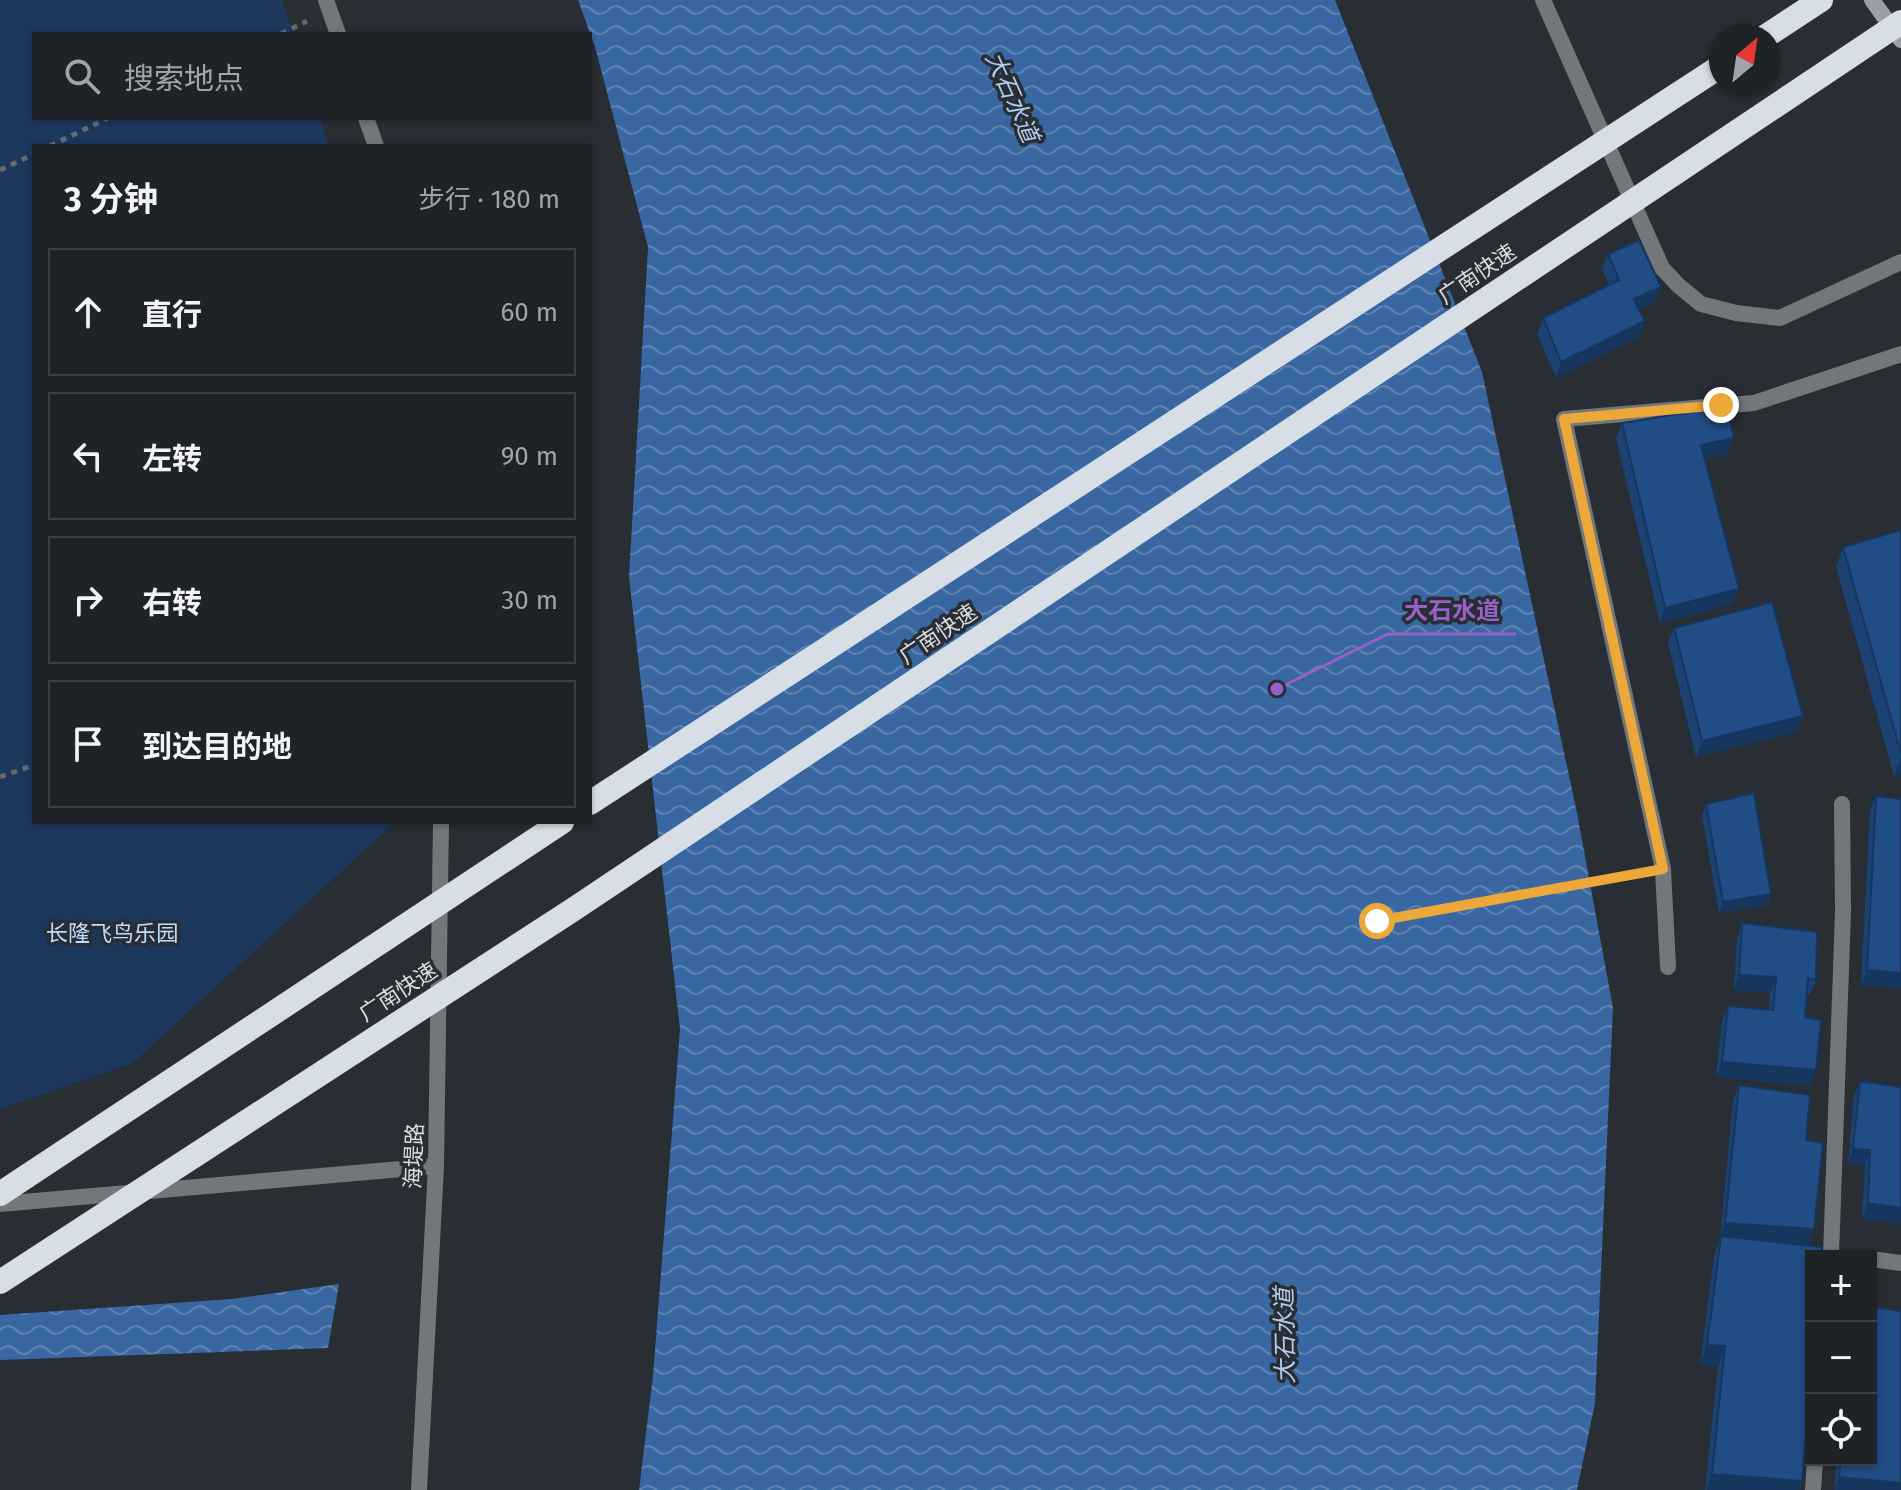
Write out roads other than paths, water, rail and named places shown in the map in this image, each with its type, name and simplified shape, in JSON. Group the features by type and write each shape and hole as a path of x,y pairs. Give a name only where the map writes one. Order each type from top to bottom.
{"highway":[{"path":"1781,26 1821,0"},
{"name":"广南快速","path":"0,1282 574,909 1901,22"},
{"name":"广南快速","path":"592,802 1709,74"},
{"path":"0,1194 559,824"}],"main road":[{"path":"1872,0 1901,40"}],"street":[{"path":"326,0 337,32"},
{"path":"1543,0 1662,268 1701,304 1736,313 1780,318 1901,262"},
{"path":"367,120 375,144"},
{"path":"1668,967 1663,869 1564,419 1754,403 1901,354"},
{"path":"1835,1250 1843,912 1842,804"},
{"name":"海堤路","path":"419,1490 436,1166 441,824"},
{"path":"0,1204 436,1166"},
{"path":"1877,1260 1901,1263"},
{"path":"1813,1490 1815,1466"}],"water":[{"path":"578,0 1335,0 1482,372 1577,813 1613,1008 1595,1403 1577,1490 639,1490 653,1376 680,1029 629,577 648,247 590,32"},
{"path":"339,1284 328,1348 0,1360 0,1315 232,1299"}],"place":[{"name":"大石水道","path":"1277,689"}],"park label":[{"name":"长隆飞鸟乐园","path":"112,933"}]}
